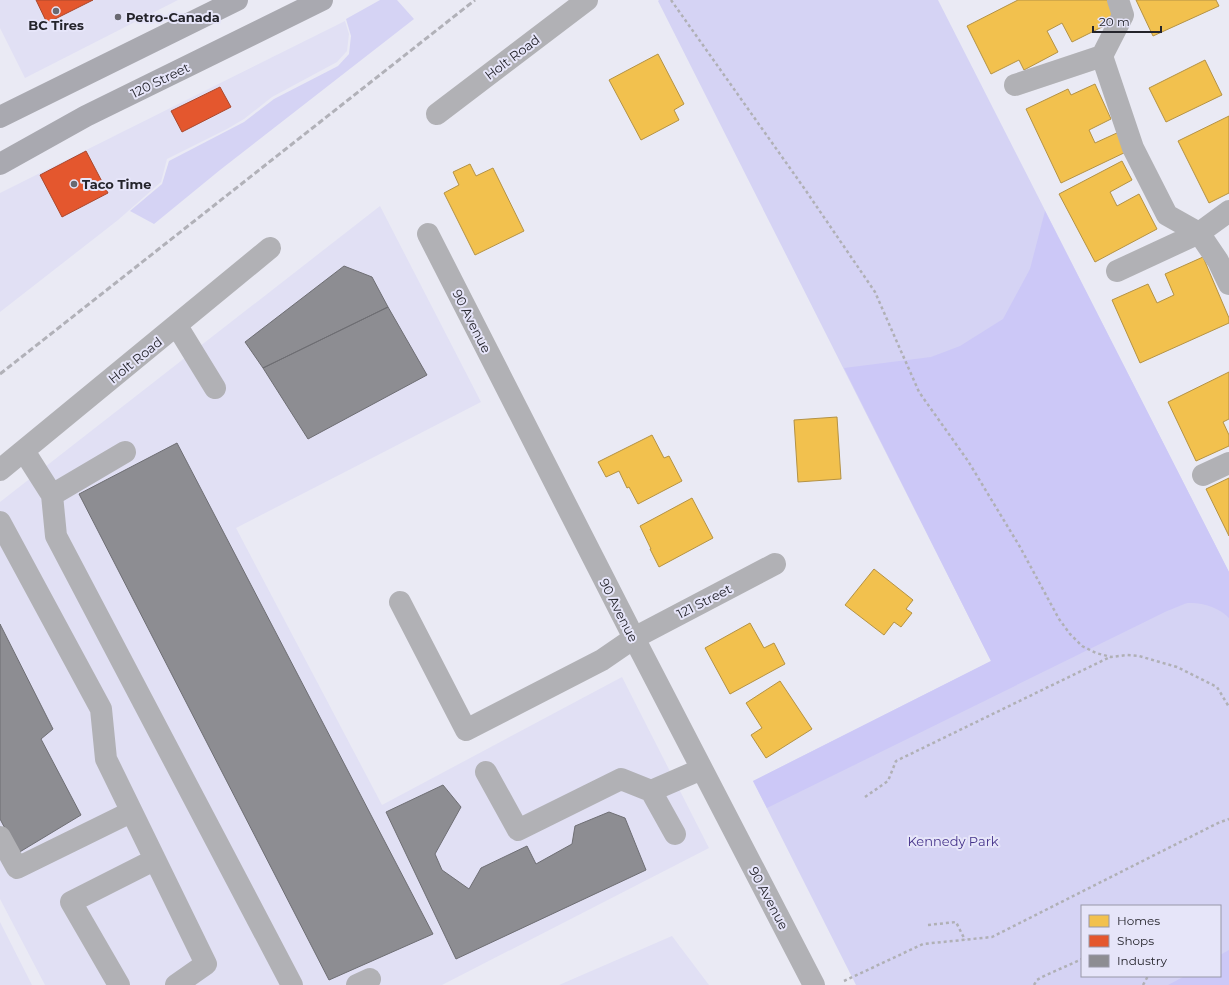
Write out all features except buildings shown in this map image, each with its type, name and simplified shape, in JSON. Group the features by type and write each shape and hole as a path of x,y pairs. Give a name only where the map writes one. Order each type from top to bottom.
{"main road":[{"path":"0,117 237,0"},
{"name":"120 Street","path":"0,164 86,116 318,1"}],"street":[{"name":"Holt Road","path":"437,114 587,0"},
{"path":"1014,85 1102,56 1123,15 1118,0"},
{"path":"1102,56 1133,148 1167,215 1199,233 1218,261 1229,284"},
{"path":"1117,271 1199,233 1229,211"},
{"name":"90 Avenue","path":"428,234 634,638 814,985"},
{"name":"Holt Road","path":"0,470 270,248"},
{"path":"177,326 215,388"},
{"path":"24,451 52,495 56,536 292,985"},
{"path":"52,495 125,452"},
{"path":"1203,475 1229,463"},
{"path":"3,534 101,709 106,759 206,964 176,985"},
{"name":"121 Street","path":"400,602 466,730 602,660 634,638 775,564"},
{"path":"651,791 702,768"},
{"path":"486,772 518,830 621,779 651,791 675,834"},
{"path":"0,837 17,868 131,812"},
{"path":"119,985 71,902 154,860"}],"path":[{"path":"671,0 804,188 875,292 918,392 968,461 1020,547 1059,619 1070,634 1082,646 1096,653 1111,657"},
{"path":"865,797 888,781 896,761 1111,657 1127,655 1139,656 1177,667 1218,688 1229,707"},
{"path":"844,981 923,944 992,937 1211,826 1229,819"},
{"path":"928,926 956,922 965,940"},
{"path":"1034,985 1037,980 1042,977 1081,959"}],"shaded area":[{"path":"0,0 178,0 25,78 0,28"},
{"path":"345,21 349,34 347,51 337,62 272,97 244,119 227,129 167,159 161,182 118,220 0,312 0,193"},
{"path":"380,206 481,402 236,528 382,805 622,677 709,848 442,985 45,985 0,899 0,502"},
{"path":"1045,211 1229,572 1229,618 1221,611 1210,606 1193,603 1183,604 767,808 753,781 991,661 844,368 931,357 960,346 1003,319 1030,269"},
{"path":"0,922 32,985 0,985"},
{"path":"672,936 709,985 559,985"},
{"path":"1229,950 1229,985 1168,985 1183,977 1221,977 1221,954"}],"green space":[{"path":"380,0 397,0 414,19 220,170 154,224 130,211 162,184 169,161 244,122 274,99 338,66 349,54 351,36 346,19"},
{"name":"Kennedy Park","path":"659,0 938,0 1229,572 1229,985 856,985 753,781 991,661 658,1"}],"railway":[{"path":"0,374 475,0"}],"place":[{"name":"BC Tires","path":"56,11"},
{"name":"Petro-Canada","path":"118,17"},
{"name":"Taco Time","path":"74,184"}]}
